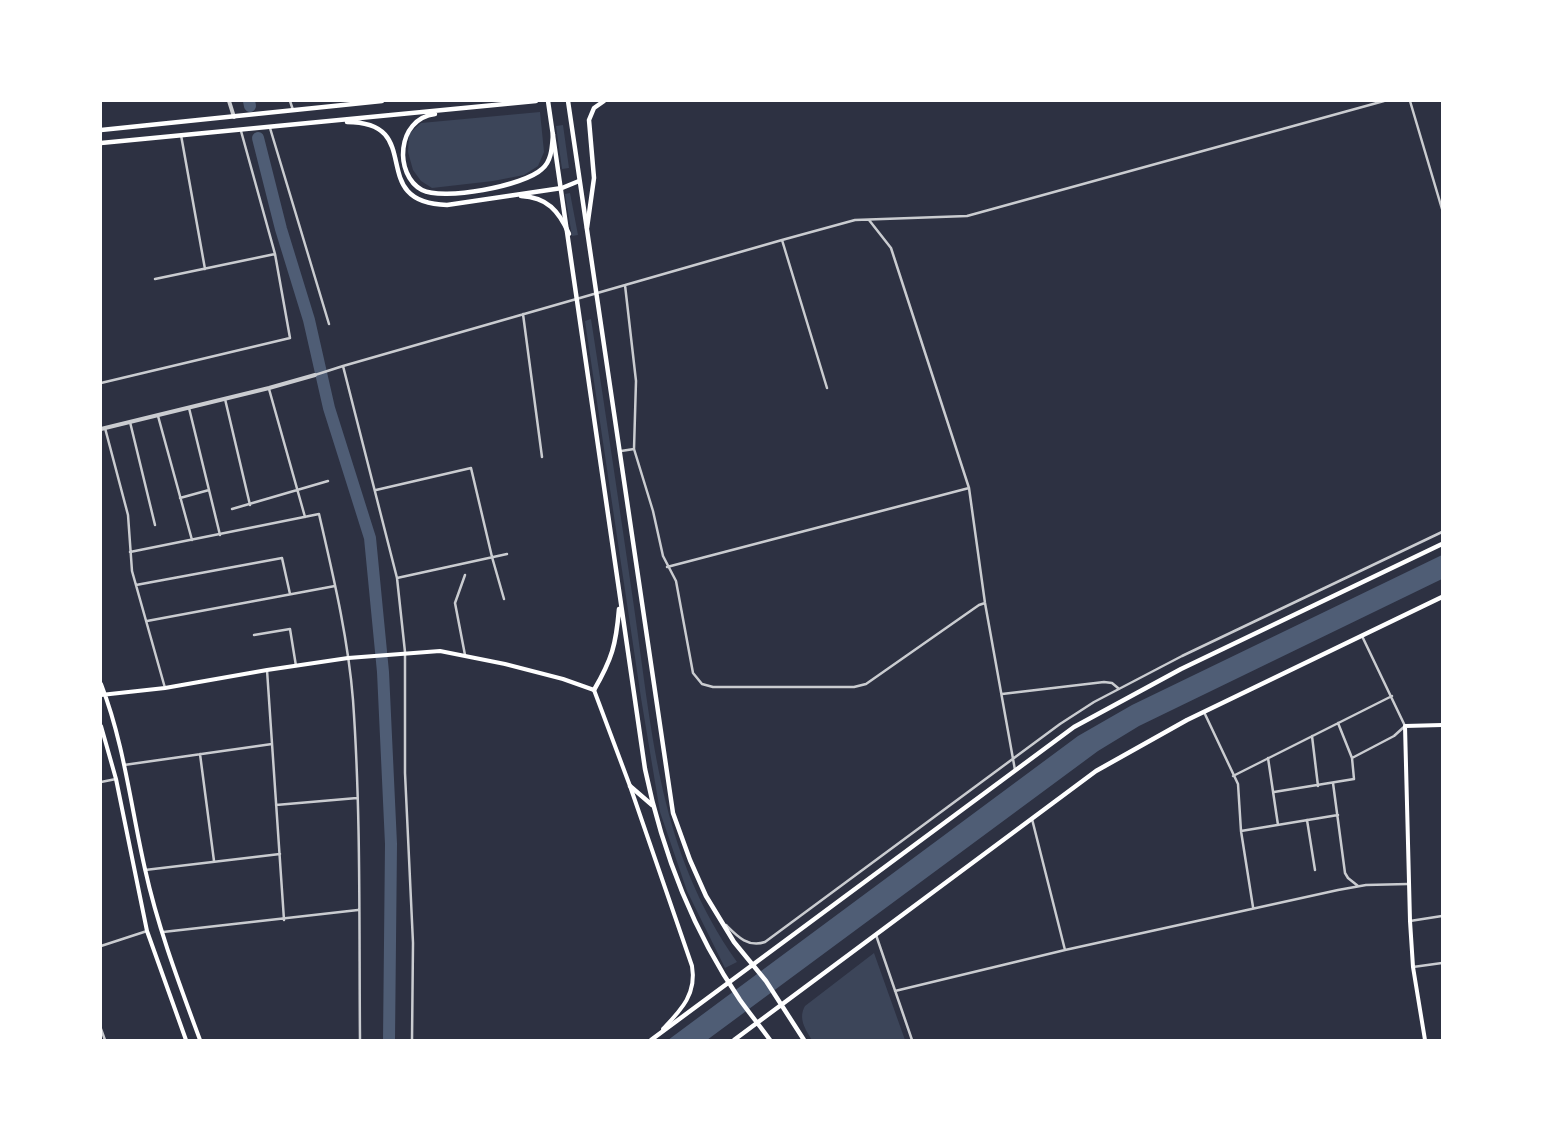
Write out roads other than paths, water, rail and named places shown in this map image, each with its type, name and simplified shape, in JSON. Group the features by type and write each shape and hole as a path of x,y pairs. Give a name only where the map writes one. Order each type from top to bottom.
{"main road":[{"path":"101,130 382,101"},
{"path":"278,126 536,101"},
{"path":"536,101 432,114 420,119 410,127 404,138 406,168 419,188 431,194 448,194 514,184 530,179 544,168 551,153 552,134"},
{"path":"548,101 569,234 579,321 645,769 655,818 688,905 732,987 770,1040"},
{"path":"568,101 673,813 690,860 706,896 720,920 774,994 804,1040"},
{"path":"587,228 594,178 589,120 594,108 604,101"},
{"path":"101,143 269,126 361,122 375,126 386,133 390,141 400,181 417,200 431,205 447,205 562,188 580,181"},
{"path":"507,196 533,196 549,203 560,216 569,234"},
{"path":"651,1040 1074,727 1181,669 1442,544"},
{"path":"734,1040 1096,771 1204,712 1442,597"},
{"path":"594,690 610,664 616,642 620,600"},
{"path":"103,695 165,688 348,658 405,652 440,651 465,655 563,679 594,690 678,921 694,976 693,987 684,1008 659,1034"},
{"path":"101,684 124,765 145,870 161,932 200,1040"},
{"path":"1424,1040 1413,967 1410,921 1405,726 1442,725"},
{"path":"101,726 116,779 147,931 186,1040"},
{"path":"630,786 652,805"}],"street":[{"path":"229,101 234,117"},
{"path":"290,101 294,111"},
{"path":"165,688 136,585 130,552 128,515 103,428 269,388 855,220 967,216 1384,101"},
{"path":"1410,101 1442,209"},
{"path":"269,126 329,324"},
{"path":"101,383 290,338 275,254 240,129"},
{"path":"181,135 205,269"},
{"path":"869,220 891,248 970,488 985,603 1016,771"},
{"path":"782,240 827,388"},
{"path":"155,279 275,254"},
{"path":"625,285 636,380 634,449 653,511 667,567 676,581 693,673 698,681 707,686 854,687 866,684 979,605 985,603"},
{"path":"523,314 542,457"},
{"path":"342,366 376,490 397,578 405,652 405,773 413,943 412,1040"},
{"path":"269,388 305,517"},
{"path":"225,399 250,505"},
{"path":"189,408 220,535"},
{"path":"158,416 192,540"},
{"path":"130,422 155,525"},
{"path":"620,451 634,449"},
{"path":"376,490 471,468 504,599"},
{"path":"232,509 328,481"},
{"path":"667,567 970,488"},
{"path":"180,498 209,490"},
{"path":"130,552 319,514 335,586 348,658 353,699 357,798 360,1040"},
{"path":"720,920 738,937 751,944 765,942 1060,724 1118,688 1442,532"},
{"path":"397,578 507,554"},
{"path":"136,585 282,558 290,594"},
{"path":"465,575 455,603 465,655"},
{"path":"147,621 335,586"},
{"path":"254,635 290,629 296,666"},
{"path":"1352,758 1394,736 1405,726 1361,635"},
{"path":"267,670 284,920"},
{"path":"1002,694 1104,682 1112,683 1118,688"},
{"path":"1233,776 1392,696"},
{"path":"1204,712 1238,784 1241,831 1253,908"},
{"path":"1274,792 1354,779 1352,758 1338,723"},
{"path":"1312,736 1318,786"},
{"path":"124,765 272,744"},
{"path":"200,754 214,861"},
{"path":"1268,757 1278,825"},
{"path":"101,782 116,779"},
{"path":"1333,783 1345,873 1358,886"},
{"path":"276,805 357,798"},
{"path":"1241,831 1338,814"},
{"path":"1032,818 1065,950"},
{"path":"1307,820 1315,870"},
{"path":"145,870 280,854"},
{"path":"895,991 1065,950 1358,886 1408,884"},
{"path":"161,932 284,920 358,910"},
{"path":"1410,921 1442,916"},
{"path":"101,946 147,931"},
{"path":"876,934 912,1040"},
{"path":"1413,967 1442,963"},
{"path":"101,1029 105,1040"}],"waterway":[{"path":"249,101 250,106"},
{"path":"258,138 281,229 309,320 329,408 370,538 383,672 391,844 389,1040"}]}
